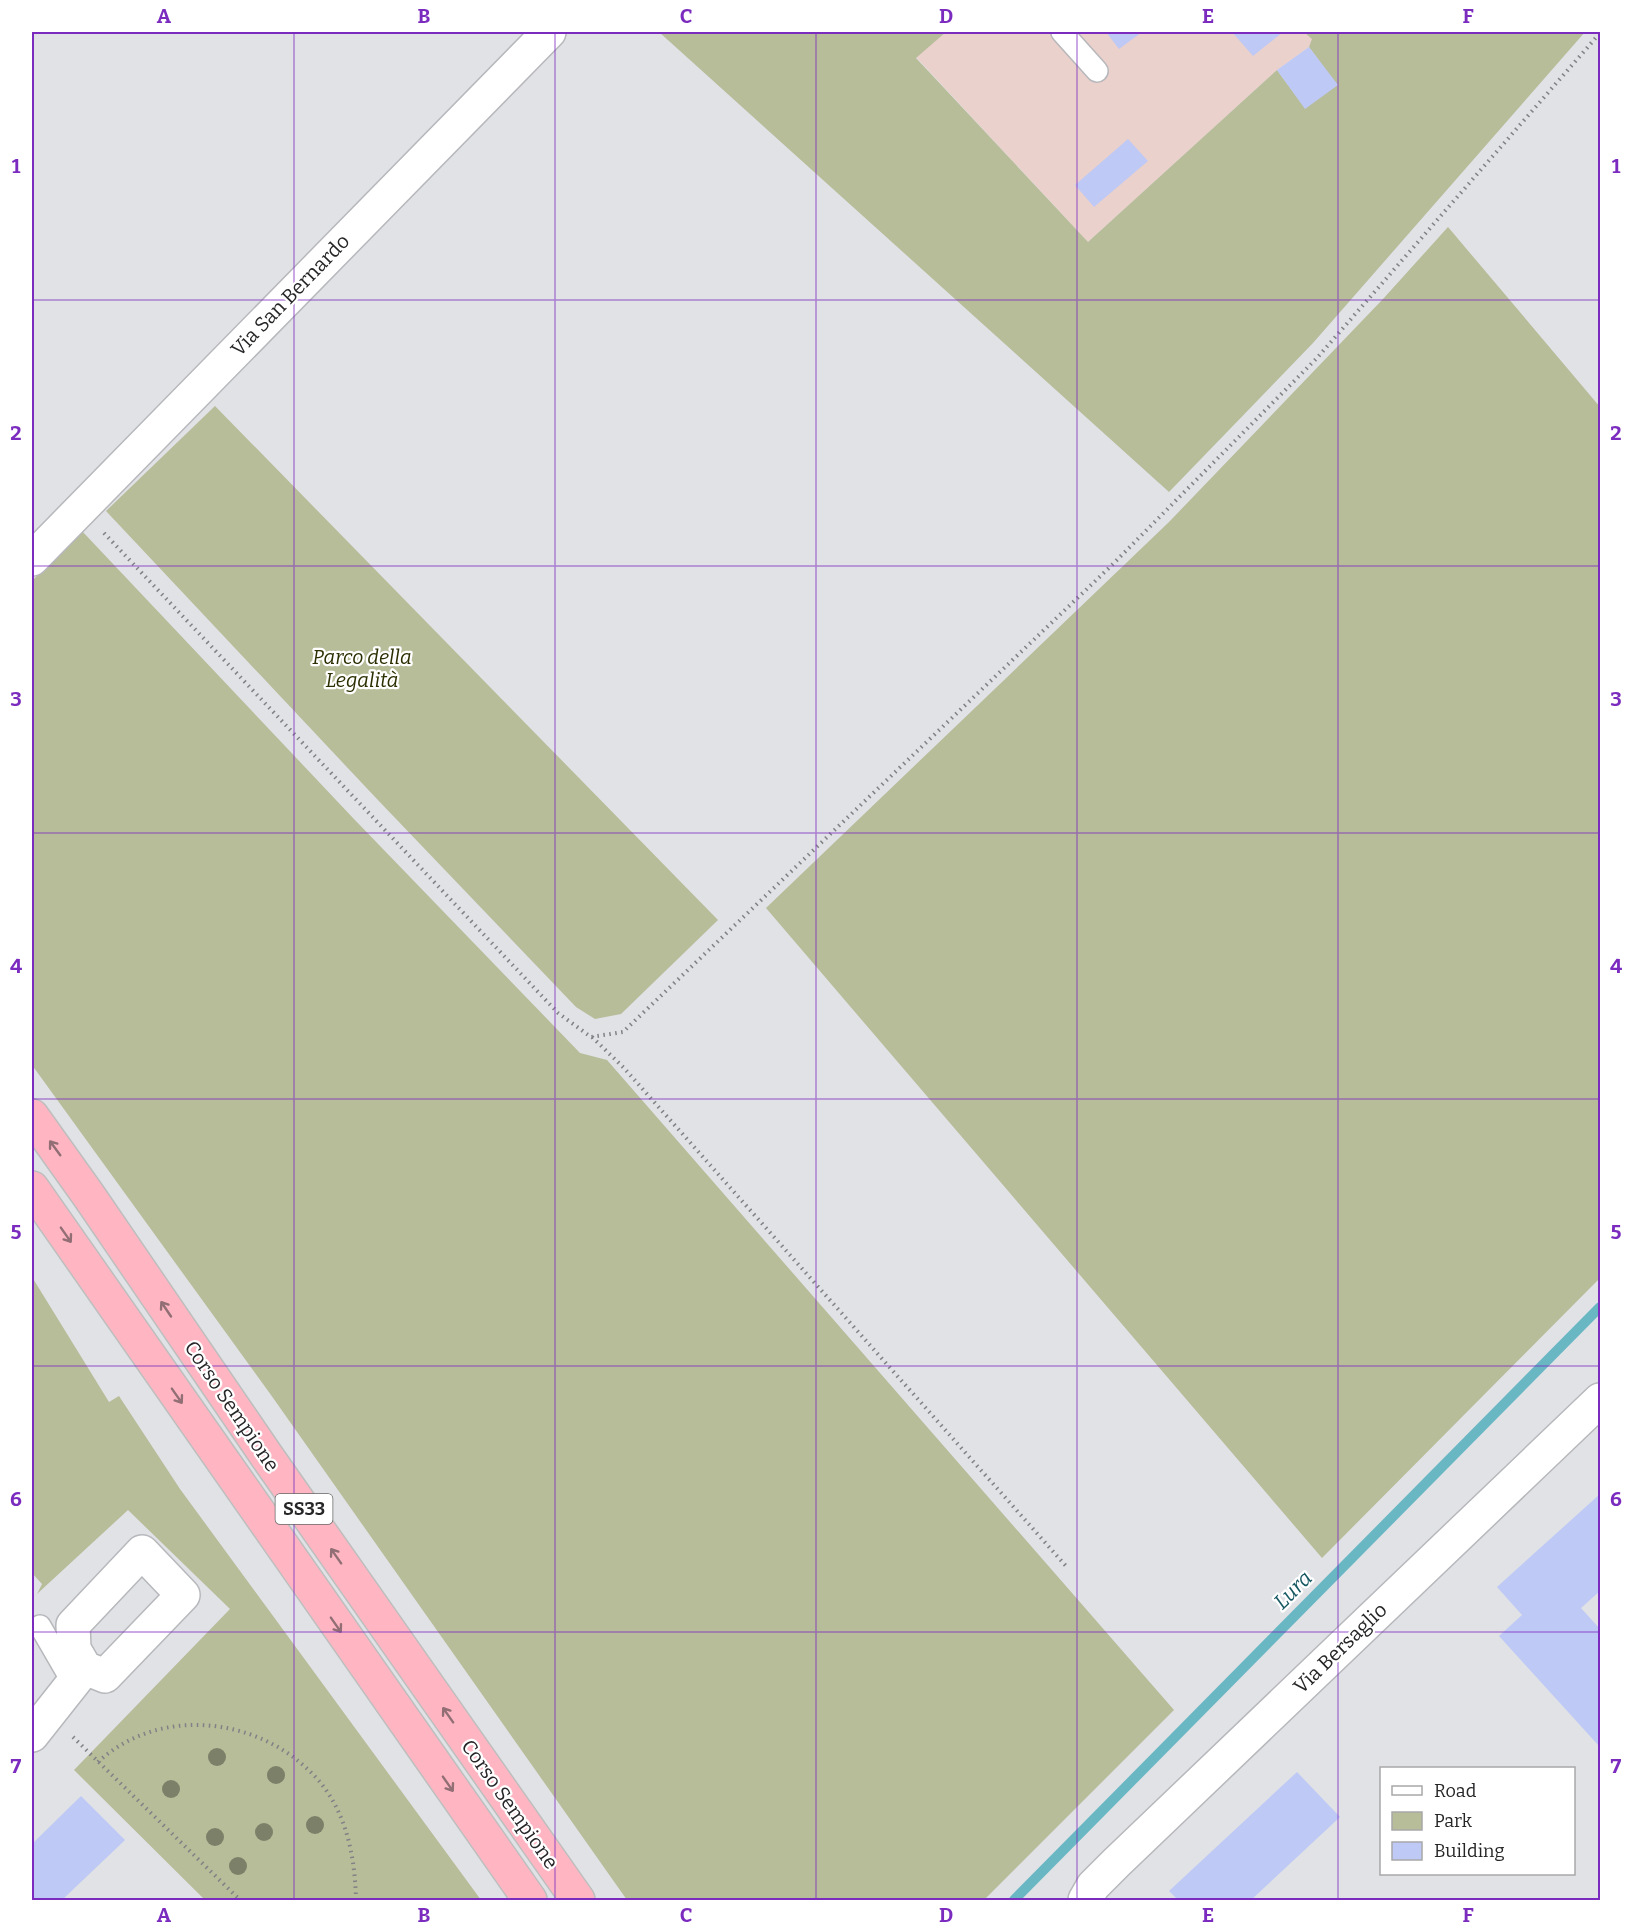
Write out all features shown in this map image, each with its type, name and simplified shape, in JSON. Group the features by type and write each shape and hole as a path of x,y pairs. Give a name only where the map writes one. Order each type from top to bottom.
{"highway":[{"name":"Corso Sempione","path":"32,1116 578,1900"},
{"name":"Corso Sempione","path":"32,1188 530,1900"}],"street":[{"name":"Via San Bernardo","path":"32,559 549,32"},
{"name":"Via Bersaglio","path":"1085,1900 1092,1886 1600,1400"},
{"path":"40,1724 79,1675"}],"lane":[{"path":"1062,32 1097,71"},
{"path":"40,1626 79,1675"}],"path":[{"path":"591,1037 623,1032 1112,565 1317,357 1600,33"},
{"path":"81,509 558,1013 591,1037 640,1085 1066,1566"},
{"path":"40,1724 98,1762 240,1900"},
{"path":"98,1762 113,1748 148,1731 170,1726 228,1728 244,1732 279,1748 294,1758 320,1782 339,1813 347,1831 354,1864 356,1900"}],"shaded area":[{"path":"946,32 1304,32 1313,39 1309,47 1277,70 1088,242 916,57"}],"green space":[{"path":"659,32 946,32 916,58 1088,242 1277,70 1305,108 1337,85 1309,47 1312,39 1304,32 1585,32 1313,343 1169,492"},
{"path":"1448,227 1600,407 1600,1278 1322,1558 766,908 1169,522 1383,299"},
{"name":"Parco della Legalità","path":"215,406 718,920 621,1014 595,1019 576,1007 106,511"},
{"path":"81,530 353,818 580,1053 607,1060 1174,1710 984,1900 627,1900 271,1395 32,1065 32,581"},
{"path":"32,1277 109,1402 119,1396 180,1489 481,1900 205,1900 74,1770 230,1609 128,1510 37,1594 42,1584 32,1573"}],"building":[{"path":"1106,32 1142,32 1119,49"},
{"path":"1232,32 1283,32 1253,56"},
{"path":"1309,47 1338,85 1305,109 1277,70"},
{"path":"1128,139 1148,161 1094,207 1075,185"},
{"path":"1600,1494 1600,1591 1581,1608 1600,1629 1599,1746 1499,1636 1522,1615 1497,1587"},
{"path":"1297,1772 1340,1817 1251,1900 1178,1900 1169,1891"},
{"path":"81,1796 125,1840 62,1900 32,1900 32,1844"}],"waterway":[{"name":"Lura","path":"1014,1900 1600,1307"}]}
